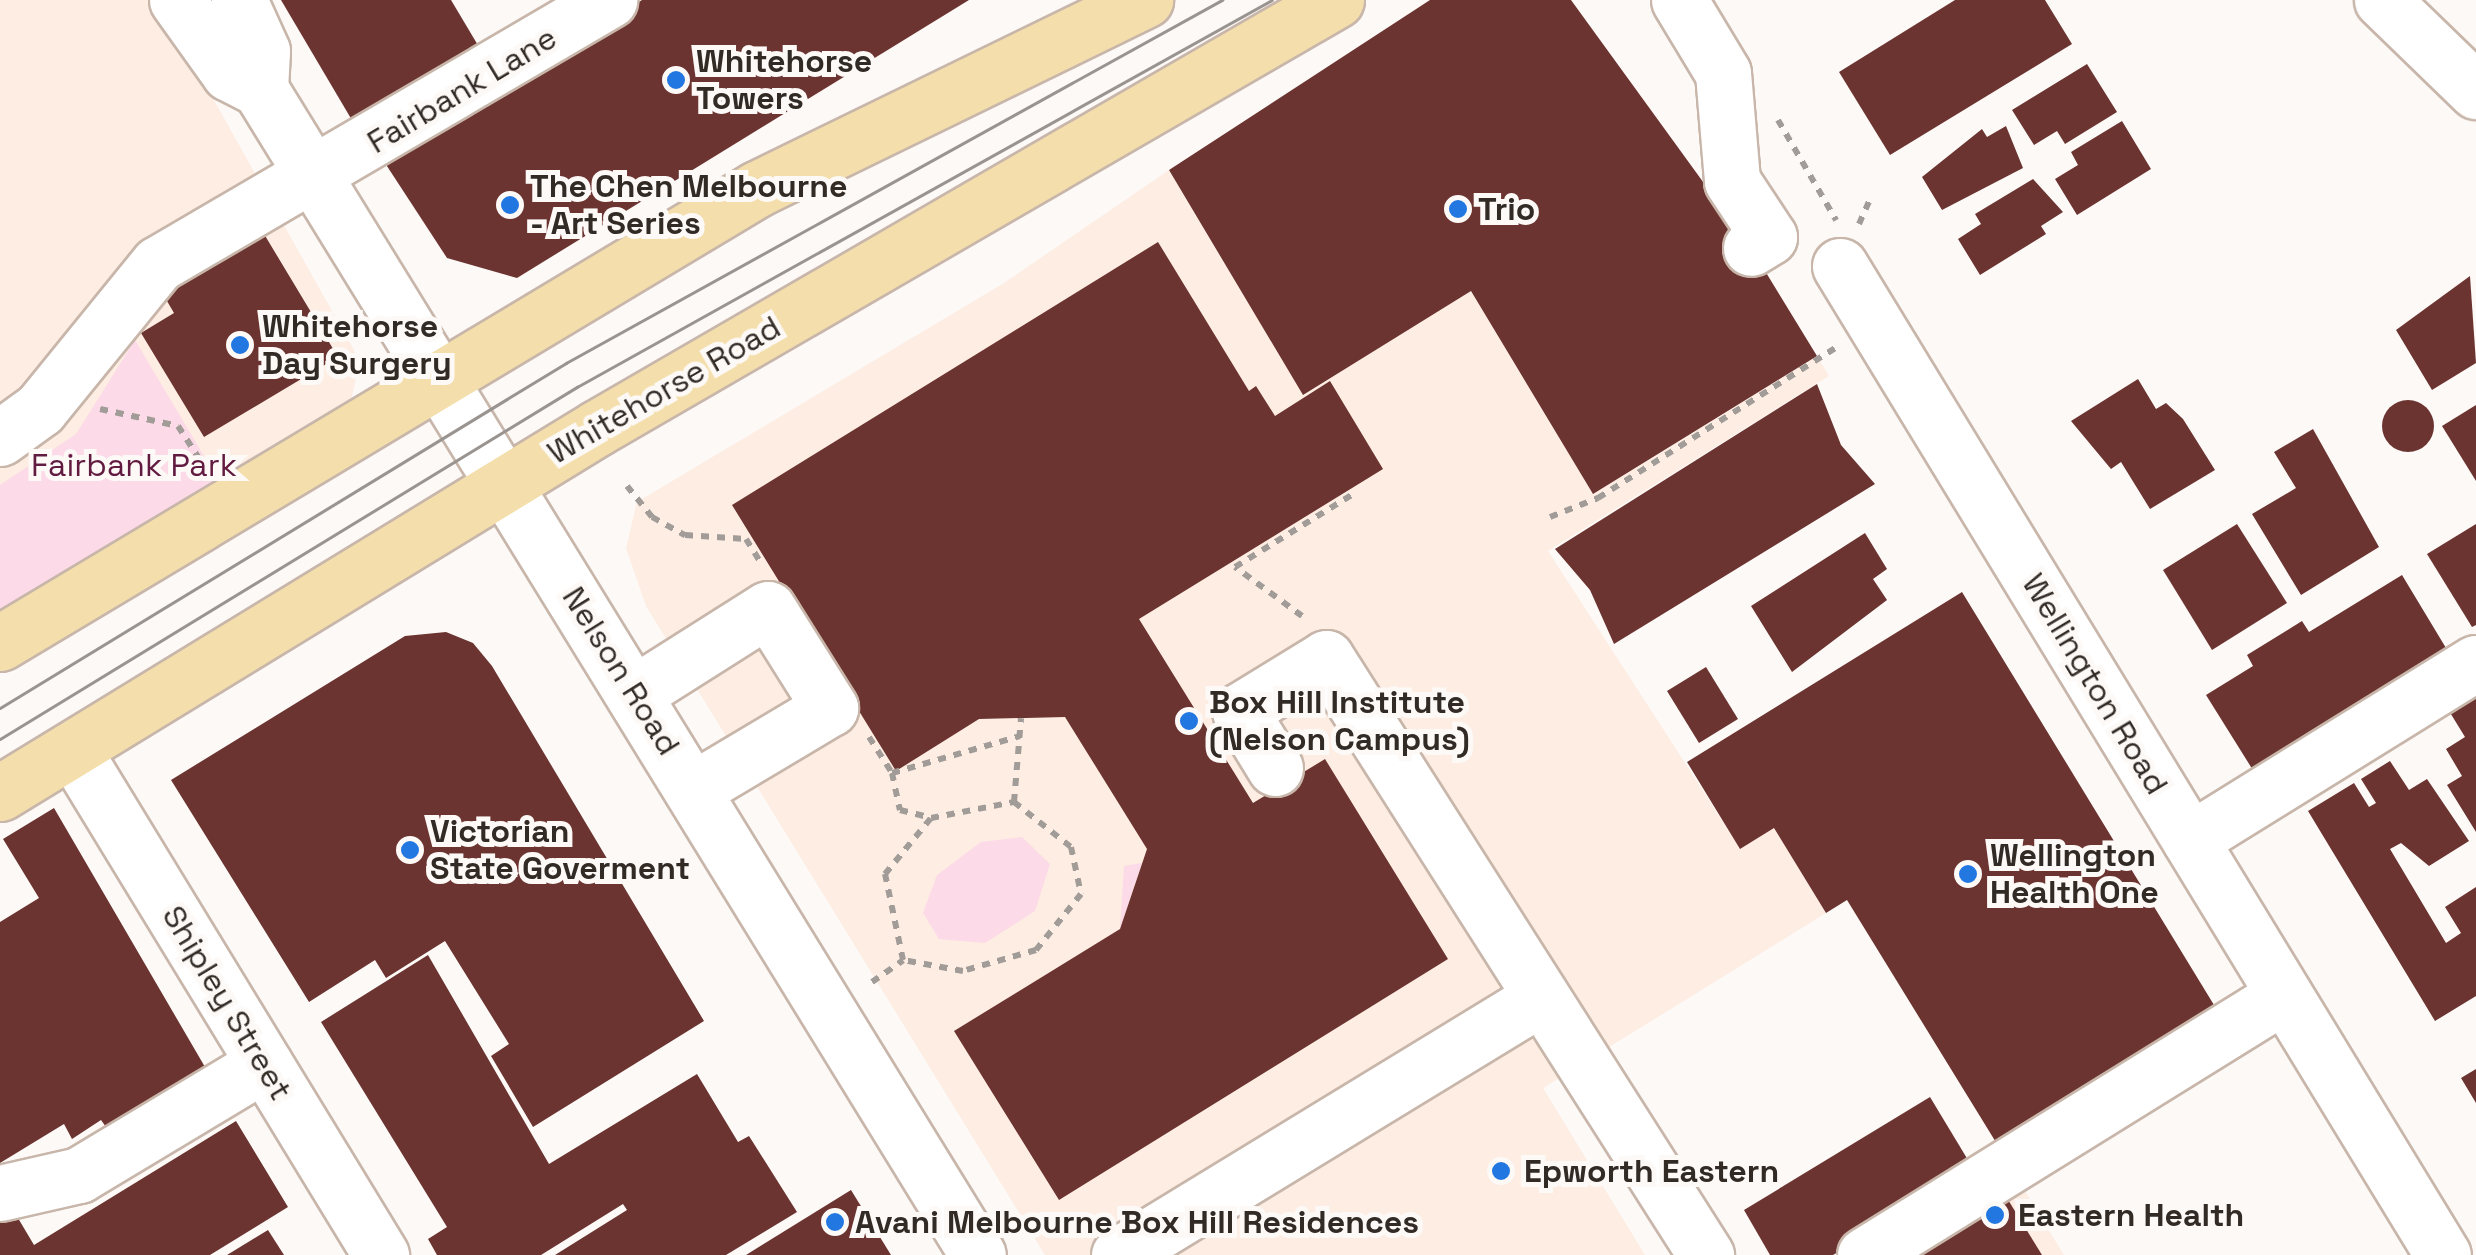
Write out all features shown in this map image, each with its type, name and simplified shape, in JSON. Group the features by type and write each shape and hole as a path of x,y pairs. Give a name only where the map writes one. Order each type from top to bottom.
{"main road":[{"path":"0,643 756,189 1144,0"},
{"name":"Whitehorse Road","path":"0,794 506,484 1336,0"}],"street":[{"name":"Nelson Road","path":"178,0 229,73 260,89 635,692 978,1255"},
{"name":"Nelson Road","path":"239,0 262,50 260,89"},
{"name":"Fairbank Lane","path":"0,438 50,397 143,276 312,172 362,152 609,0"},
{"path":"1679,0 1723,73 1730,171 1782,187 1786,219 1760,242"},
{"path":"2382,0 2476,90"},
{"name":"Wellington Road","path":"1840,266 2443,1255"},
{"path":"635,692 768,609 830,708 694,790"},
{"path":"1275,768 1240,712 1326,658 1538,999 1598,1077 1706,1255"},
{"path":"2190,840 2476,663"},
{"name":"Shipley Street","path":"73,750 382,1255"},
{"path":"1865,1255 2284,995"},
{"path":"1119,1255 1538,999"},
{"path":"0,1193 79,1176 264,1064"}],"path":[{"path":"1723,73 1780,122 1835,207 1840,266"},
{"path":"1550,517 1598,498 1874,324"},
{"path":"50,397 178,426 210,475"},
{"path":"1326,658 1315,626 1235,567 1355,493"},
{"path":"1014,802 1022,718"},
{"path":"872,982 903,960 963,970 1036,950 1081,894 1071,848 1014,802 931,818 900,810 892,773"},
{"path":"903,960 885,874 931,818"}],"shaded area":[{"path":"0,0 158,0 360,361 350,405 0,613"},
{"name":"Box Hill Institute (Nelson Campus)","path":"1169,170 1303,394 1471,291 1593,494 1817,356 1829,376 1548,551 1740,848 1774,828 1826,913 1543,1088 1645,1255 1045,1255 646,606 626,548 637,502 1004,283"},
{"name":"Eastern Health","path":"2015,1175 2064,1255 1884,1255"}],"green space":[{"name":"Fairbank Park","path":"135,340 223,488 0,613 0,485 76,434"},
{"path":"1022,837 1050,864 1035,911 985,943 939,939 923,913 937,875 981,842"},
{"path":"1142,863 1120,929 1124,866"}],"building":[{"path":"281,0 451,0 482,52 356,127"},
{"name":"Whitehorse Towers","path":"642,0 969,0 517,278 447,258 383,160"},
{"name":"Trio","path":"1430,0 1571,0 1751,248 1817,356 1593,494 1471,291 1303,395 1169,170"},
{"path":"1955,0 2045,0 2072,44 1890,155 1839,72"},
{"path":"2087,64 2117,112 2065,144 2057,131 2034,145 2012,110"},
{"path":"2122,121 2151,169 2077,215 2055,179 2078,165 2071,152"},
{"path":"2006,126 2023,168 1942,210 1922,177 1982,129 1987,137"},
{"path":"2033,179 2063,212 2041,226 2046,234 1980,275 1958,239 1981,224 1975,214"},
{"name":"Whitehorse Day Surgery","path":"261,229 338,357 204,437 141,333 174,313 160,289"},
{"path":"1158,242 1249,391 1256,386 1275,416 1330,381 1383,469 1139,619 1253,803 1325,759 1448,959 1059,1200 954,1031 1120,929 1147,849 1065,717 979,719 896,771 732,505"},
{"path":"2470,276 2476,363 2432,390 2396,330"},
{"path":"2138,379 2156,409 2166,403 2183,419 2215,470 2150,509 2121,462 2111,469 2071,421"},
{"path":"1817,384 1841,445 1875,484 1614,644 1590,590 1555,549"},
{"path":"2408,400 2427,407 2434,426 2427,445 2408,452 2389,445 2382,426 2389,407"},
{"path":"2476,405 2476,481 2442,426"},
{"path":"2313,429 2379,547 2301,595 2252,514 2296,488 2274,452"},
{"path":"2237,524 2287,603 2212,650 2163,570"},
{"path":"2476,524 2476,625 2472,627 2427,554"},
{"path":"1865,533 1887,569 1873,579 1887,600 1792,672 1751,606"},
{"path":"2402,575 2446,648 2256,775 2206,695 2253,666 2247,655 2302,621 2309,632"},
{"name":"Wellington Health One","path":"1962,592 2225,1023 2005,1157 1847,900 1826,913 1774,828 1740,849 1687,762"},
{"name":"Victorian State Goverment","path":"446,632 473,643 492,666 704,1021 533,1127 491,1056 509,1044 445,941 386,978 375,960 309,1002 171,780 405,636"},
{"path":"1706,667 1738,719 1699,743 1667,691"},
{"path":"2476,688 2476,832 2447,785 2462,776 2446,749 2465,737 2446,706"},
{"path":"2390,761 2409,790 2427,779 2469,841 2429,866 2401,843 2390,849 2446,943 2461,933 2445,907 2476,887 2476,996 2435,1021 2308,811 2354,783 2369,807 2376,803 2361,779"},
{"path":"54,808 205,1067 106,1127 101,1120 72,1139 64,1124 0,1163 0,922 39,898 3,839"},
{"path":"428,955 549,1164 697,1074 738,1142 749,1136 797,1212 726,1255 555,1255 627,1210 623,1204 541,1255 437,1255 428,1239 447,1227 321,1022"},
{"path":"2476,1069 2476,1103 2461,1078"},
{"path":"1930,1097 1974,1170 1833,1255 1770,1255 1744,1210"},
{"path":"236,1121 288,1207 210,1255 0,1255 0,1215 12,1208 34,1245"},
{"name":"Avani Melbourne Box Hill Residences","path":"851,1190 891,1255 746,1255"},
{"name":"Eastern Health","path":"2002,1190 2042,1255 1895,1255"},
{"path":"268,1230 284,1255 227,1255"}],"tram line":[{"path":"0,708 566,363 1222,0"},
{"path":"0,739 577,387 1272,0"}],"place":[{"name":"Whitehorse Towers","path":"676,80"},
{"name":"The Chen Melbourne - Art Series","path":"510,205"},
{"name":"Trio","path":"1458,209"},
{"name":"Whitehorse Day Surgery","path":"240,345"},
{"name":"Box Hill Institute (Nelson Campus)","path":"1189,721"},
{"name":"Victorian State Goverment","path":"410,850"},
{"name":"Wellington Health One","path":"1968,874"},
{"name":"Epworth Eastern","path":"1501,1171"},
{"name":"Eastern Health","path":"1995,1215"},
{"name":"Avani Melbourne Box Hill Residences","path":"835,1222"}]}
